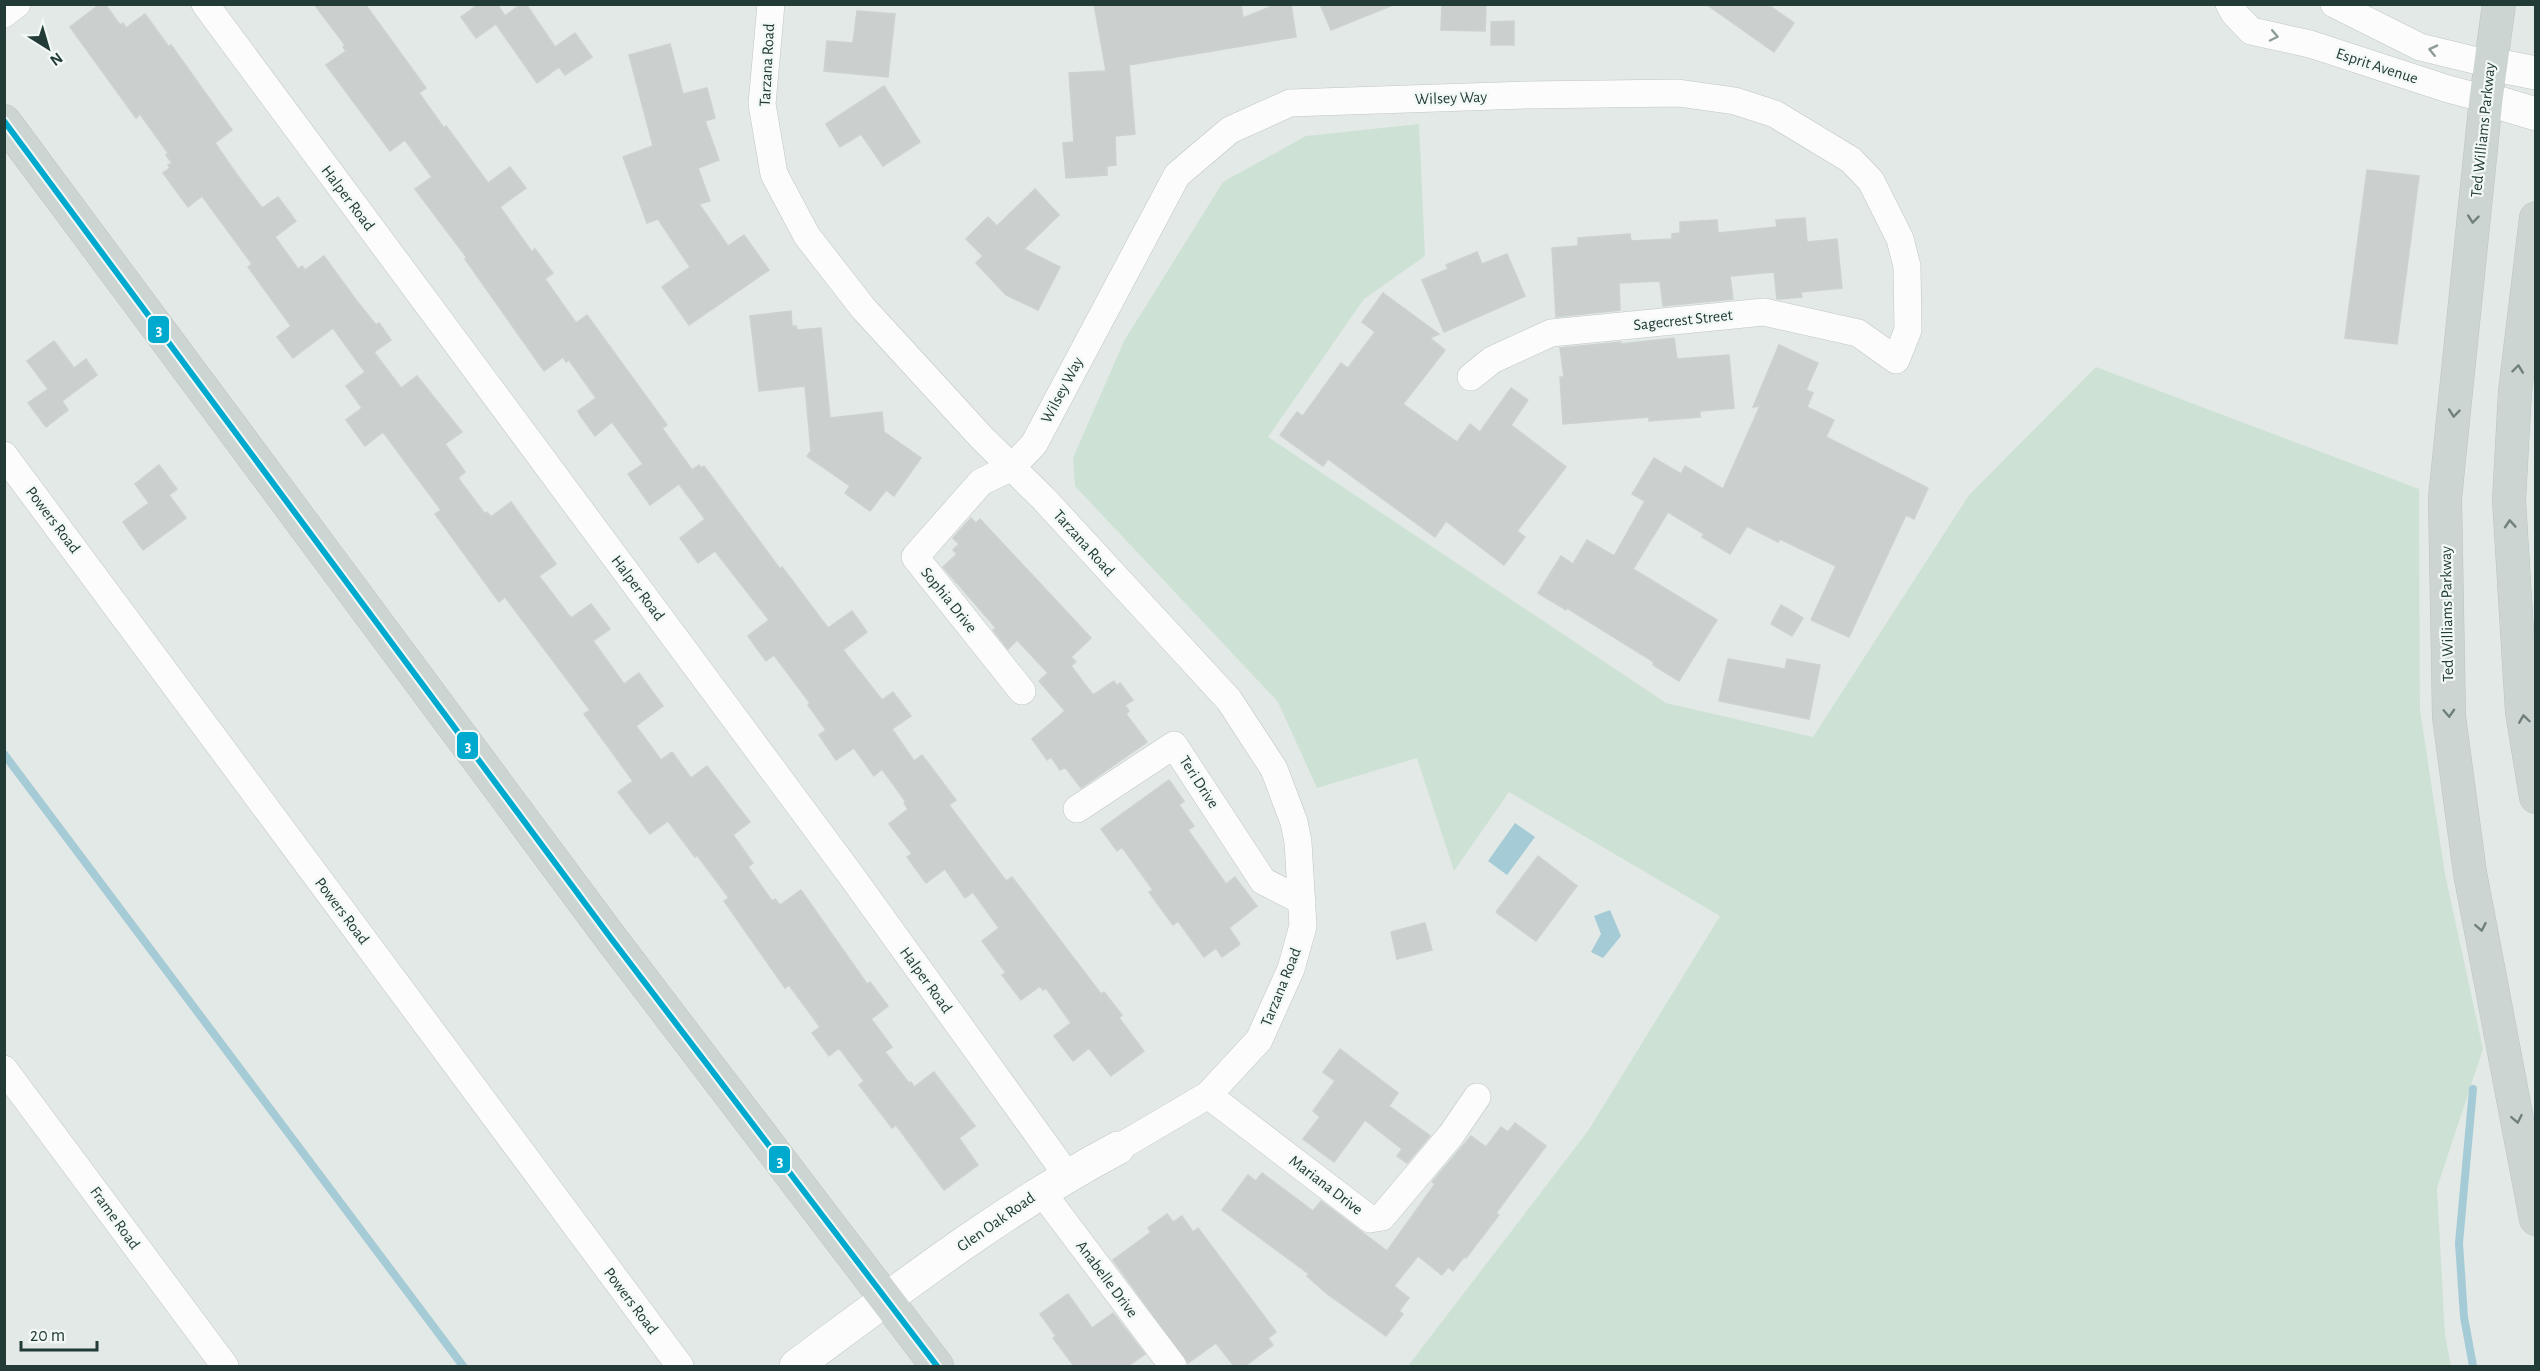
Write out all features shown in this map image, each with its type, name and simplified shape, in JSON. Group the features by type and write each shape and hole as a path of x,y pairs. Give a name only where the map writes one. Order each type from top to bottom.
{"main road":[{"name":"Ted Williams Parkway","path":"2499,4 2486,99 2445,498 2449,717 2470,873 2535,1219"},
{"path":"4,121 603,927 937,1366"},
{"path":"2535,218 2516,392 2509,500 2522,712 2535,797"}],"street":[{"path":"4,14 17,4"},
{"name":"Halper Road","path":"204,4 843,864 1054,1183"},
{"name":"Tarzana Road","path":"771,4 762,104 774,174 807,236 863,308 1229,700 1274,769 1294,822 1298,842 1303,926 1291,969 1259,1040 1208,1095"},
{"name":"Esprit Avenue","path":"2229,4 2234,14 2251,31 2310,44 2448,89 2535,114"},
{"name":"Esprit Avenue","path":"2334,4 2420,47 2535,73"},
{"name":"Wilsey Way","path":"1012,467 1034,444 1177,175 1230,130 1290,103 1527,95 1678,93 1735,101 1775,114 1851,160 1871,181 1900,239 1907,266 1908,330 1896,360"},
{"name":"Sagecrest Street","path":"1471,377 1492,360 1551,333 1764,312 1858,333 1896,360"},
{"name":"Powers Road","path":"4,455 680,1366"},
{"name":"Sophia Drive","path":"1012,467 981,482 915,557 1022,691"},
{"name":"Teri Drive","path":"1077,809 1174,745 1263,881 1302,901"},
{"name":"Frame Road","path":"4,1069 225,1366"},
{"name":"Glen Oak Road","path":"796,1366 886,1299 1054,1183 1208,1095"},
{"name":"Mariana Drive","path":"1208,1095 1370,1219 1382,1217 1451,1136 1477,1097"},
{"name":"Anabelle Drive","path":"1054,1183 1173,1366"}],"green space":[{"path":"1419,124 1425,256 1364,299 1268,437 1666,703 1813,737 1969,495 2096,367 2419,489 2420,710 2445,874 2483,1049 2437,1188 2445,1335 2451,1366 1408,1366 1588,1131 1720,916 1509,792 1454,871 1417,758 1317,788 1278,702 1075,486 1073,458 1124,341 1223,182 1306,136"}],"water":[{"path":"1515,823 1535,837 1507,875 1488,861"},
{"path":"1610,910 1621,936 1603,958 1591,952 1601,934 1594,916"}],"building":[{"path":"100,4 105,4 120,25 123,23 126,28 145,14 169,47 171,45 232,130 215,143 235,172 262,208 278,197 296,221 275,237 298,269 302,266 305,270 324,256 356,300 376,325 379,323 391,340 374,352 401,388 417,376 462,432 445,444 465,472 458,478 485,514 487,512 491,517 511,502 556,564 539,576 571,618 591,604 610,629 593,641 624,684 639,673 663,706 636,726 661,760 672,752 691,778 707,766 750,822 733,835 753,863 748,867 772,901 775,899 780,905 801,890 867,984 870,982 888,1006 871,1019 892,1047 885,1052 914,1087 934,1072 975,1126 959,1138 978,1165 944,1190 896,1125 892,1128 859,1085 864,1081 839,1048 829,1056 812,1033 820,1027 789,985 785,988 724,901 729,898 697,855 695,857 668,821 650,834 618,792 633,781 584,714 590,710 505,597 499,602 435,514 441,510 383,432 365,446 346,420 362,408 346,386 365,372 333,328 293,358 277,337 291,326 248,267 252,264 202,196 188,207 163,173 170,168 168,165 172,163 166,155 168,153 140,114 136,118 70,27"},
{"path":"314,4 365,4 426,88 419,93 488,183 510,167 526,188 500,207 532,252 535,249 553,273 545,279 576,323 587,315 667,425 662,428 692,470 699,465 701,468 704,466 780,569 782,567 828,628 852,611 867,632 843,650 882,700 893,692 911,716 892,729 914,761 922,755 956,800 949,805 1006,881 1012,877 1101,994 1104,992 1122,1015 1119,1018 1144,1051 1111,1076 1089,1048 1073,1061 1054,1036 1071,1023 1046,988 1043,990 1040,986 1021,1000 1002,975 1006,973 982,941 999,928 973,892 965,898 945,869 926,883 907,857 912,854 889,824 908,809 904,803 906,802 882,769 874,776 854,748 836,760 819,735 826,730 808,705 810,703 774,655 766,661 748,636 769,620 715,551 698,563 680,538 705,519 679,484 650,505 628,474 643,464 612,422 595,436 580,415 578,411 596,398 569,360 566,362 563,357 544,371 465,259 467,258 415,189 432,177 405,140 390,151 326,65 346,51 343,47 345,45"},
{"path":"479,4 497,4 505,16 521,4 526,4 555,47 575,33 592,57 565,75 559,67 537,83 496,24 476,38 461,17"},
{"path":"1094,4 1241,4 1243,18 1277,4 1291,4 1296,37 1129,65 1135,134 1115,136 1116,165 1107,166 1107,175 1066,178 1063,143 1074,142 1069,73 1106,71"},
{"path":"1320,4 1392,4 1393,5 1331,30"},
{"path":"1442,4 1486,4 1485,31 1441,30"},
{"path":"1706,4 1767,4 1794,23 1774,52"},
{"path":"857,11 895,14 888,77 824,71 827,41 853,43"},
{"path":"1514,21 1514,45 1491,45 1491,22"},
{"path":"670,44 683,94 707,88 715,118 705,121 719,160 698,168 710,201 699,204 728,246 744,235 769,270 689,325 662,287 690,267 658,219 647,223 623,157 653,146 629,55"},
{"path":"884,86 920,142 883,166 861,134 840,147 826,124"},
{"path":"2367,170 2419,176 2397,344 2345,338"},
{"path":"1035,189 1059,215 1024,249 1060,267 1038,310 1006,295 976,263 983,256 966,239 988,217 997,226"},
{"path":"1805,218 1807,242 1837,239 1842,288 1801,292 1802,297 1777,299 1774,272 1730,276 1733,299 1663,306 1660,281 1619,283 1620,310 1556,317 1552,248 1578,246 1578,238 1630,234 1631,241 1672,239 1672,234 1680,233 1680,222 1717,220 1718,233 1777,227 1776,220"},
{"path":"1477,252 1482,264 1507,254 1525,296 1444,332 1422,280 1448,269 1446,265"},
{"path":"1383,293 1439,334 1430,338 1445,350 1403,404 1457,442 1470,424 1480,432 1511,388 1528,400 1511,425 1566,467 1517,531 1525,537 1504,565 1446,521 1435,537 1328,459 1323,466 1280,435 1297,412 1303,416 1341,363 1348,368 1375,332 1362,322"},
{"path":"791,311 792,326 796,326 797,330 821,328 830,418 882,412 884,432 921,458 894,496 886,490 870,511 845,493 850,486 807,456 811,451 805,386 759,391 750,316"},
{"path":"1674,338 1677,359 1729,355 1734,408 1700,411 1700,417 1649,421 1649,417 1563,424 1560,377 1564,377 1560,348"},
{"path":"54,341 74,368 86,359 97,375 62,401 68,410 46,427 28,403 48,389 27,361"},
{"path":"1779,345 1818,363 1806,390 1813,393 1807,407 1834,420 1826,437 1928,488 1914,519 1906,515 1849,637 1811,620 1836,566 1780,539 1778,542 1747,526 1730,554 1702,537 1704,534 1668,512 1633,569 1717,620 1679,681 1653,665 1654,662 1567,608 1566,610 1538,593 1561,556 1573,564 1587,540 1614,556 1645,501 1632,494 1654,458 1681,474 1685,466 1723,489 1760,406 1753,407"},
{"path":"159,465 177,489 169,495 186,518 143,550 123,522 149,503 135,484"},
{"path":"971,518 976,523 980,519 1091,638 1071,657 1076,662 1071,666 1093,695 1114,681 1117,686 1120,683 1133,700 1125,705 1129,711 1126,714 1147,742 1081,788 1065,767 1060,770 1051,757 1047,760 1032,739 1065,711 1039,681 1048,673 1017,640 1008,649 993,630 996,628 943,567 957,554 953,550 959,544 953,538"},
{"path":"1781,605 1803,618 1792,636 1771,624"},
{"path":"1728,659 1785,669 1787,659 1820,665 1809,719 1719,701"},
{"path":"1169,780 1184,801 1179,805 1194,826 1188,830 1226,884 1235,877 1257,906 1229,928 1240,944 1222,957 1216,948 1204,957 1178,921 1173,925 1149,892 1153,890 1122,847 1117,851 1101,829"},
{"path":"1538,856 1577,886 1536,941 1496,912"},
{"path":"1425,923 1432,950 1397,959 1391,932"},
{"path":"1340,1049 1398,1093 1389,1106 1430,1136 1407,1163 1397,1156 1402,1149 1365,1120 1334,1162 1303,1139 1320,1117 1313,1111 1335,1081 1323,1072"},
{"path":"1515,1123 1546,1146 1496,1213 1499,1215 1453,1271 1448,1267 1442,1275 1418,1256 1394,1286 1409,1298 1399,1311 1403,1314 1386,1336 1326,1293 1307,1276 1309,1274 1222,1210 1248,1175 1256,1181 1262,1173 1313,1211 1321,1201 1387,1251 1435,1184 1432,1182 1471,1136 1486,1147 1501,1127 1508,1132"},
{"path":"1167,1214 1173,1222 1182,1216 1193,1232 1198,1228 1276,1332 1268,1338 1273,1345 1245,1366 1234,1366 1216,1343 1188,1363 1113,1260 1151,1232 1148,1228"},
{"path":"1068,1294 1092,1328 1113,1313 1145,1354 1128,1366 1074,1366 1053,1338 1056,1336 1040,1314"}],"waterway":[{"path":"4,754 463,1366"},
{"path":"2473,1089 2459,1243 2464,1317 2473,1366"}],"transit line":[{"name":"3","path":"4,121 610,937 937,1366"}]}
